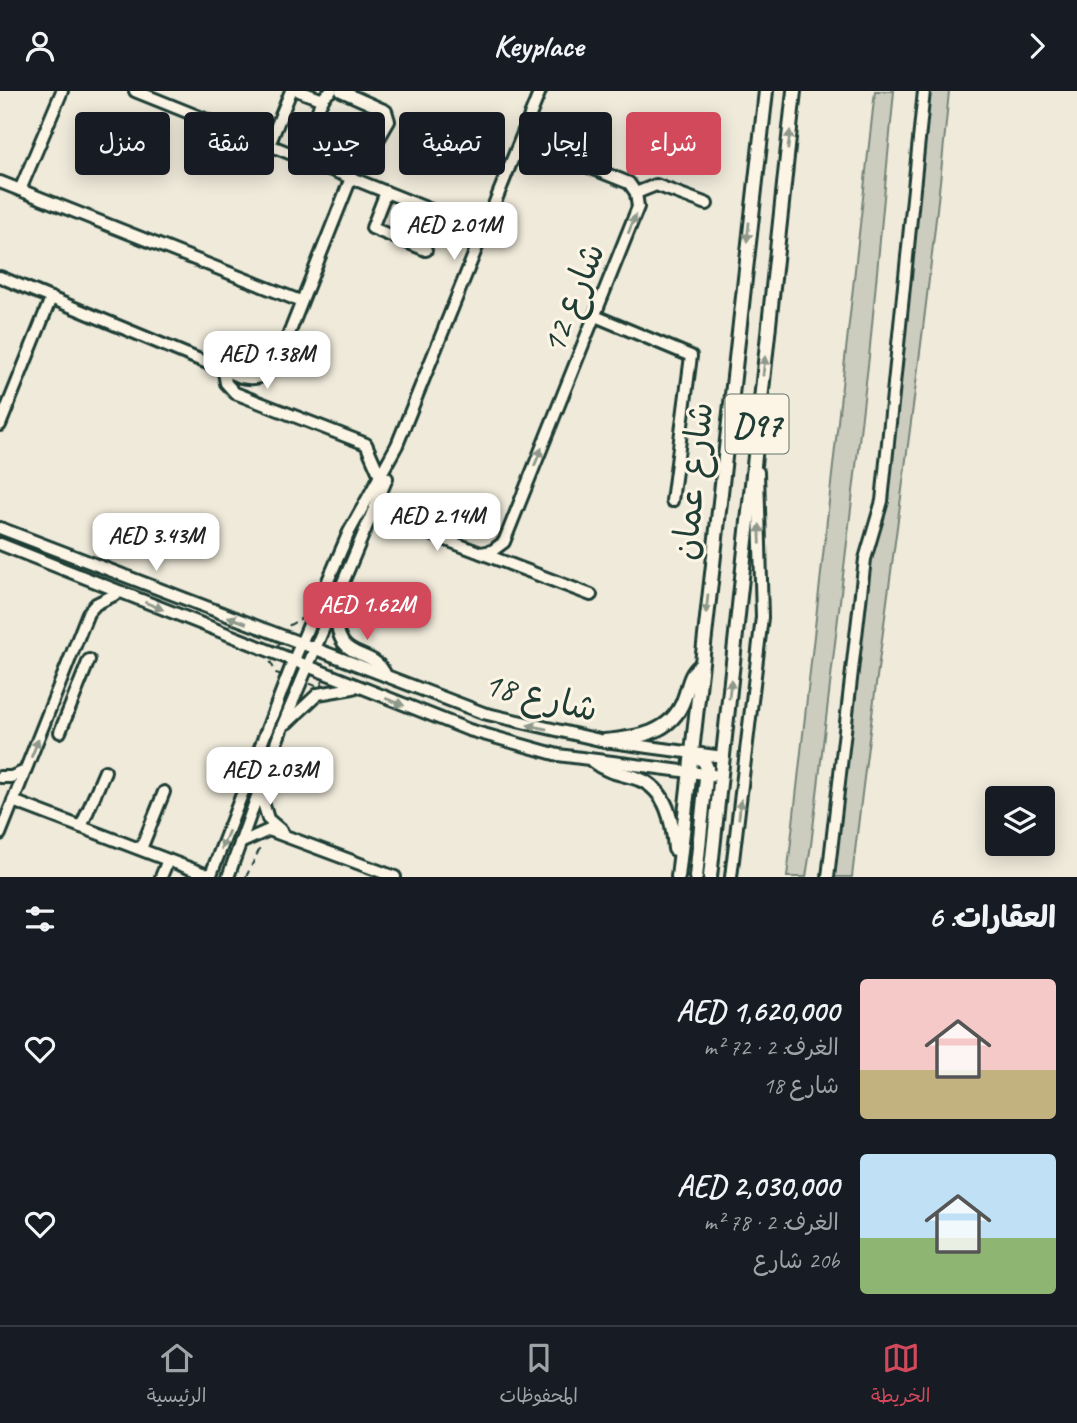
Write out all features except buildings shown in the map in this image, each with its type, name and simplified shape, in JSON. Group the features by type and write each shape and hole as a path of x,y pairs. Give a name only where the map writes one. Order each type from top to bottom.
{"main road":[{"name":"شارع عمان","path":"678,871 766,91"},
{"name":"شارع عمان","path":"710,877 794,91"},
{"path":"604,741 648,734 668,722 683,703 691,676 701,665"},
{"path":"691,754 704,761 707,775 696,877"},
{"path":"593,761 617,775 641,780 658,794 671,821 678,871"}],"street":[{"path":"20,190 62,91"},
{"path":"135,91 187,112"},
{"path":"279,91 286,105"},
{"path":"274,133 291,91"},
{"path":"299,91 323,100"},
{"path":"331,91 323,100 317,114 319,122 370,142 378,140 389,121 386,111 341,91"},
{"path":"532,112 540,91"},
{"path":"828,877 865,559 882,501 924,91"},
{"path":"228,877 282,727 338,601 397,445 519,145"},
{"path":"274,147 483,231"},
{"path":"611,175 621,179 636,193 656,185 707,204"},
{"path":"0,277 223,367 246,370 260,367 274,358 283,344 351,178"},
{"path":"0,182 300,301"},
{"path":"386,192 372,228 426,250"},
{"name":"شارع 12","path":"504,542 637,212 636,193"},
{"path":"0,425 51,298"},
{"path":"595,316 691,356 672,501"},
{"path":"223,367 226,383 235,393 366,444 380,476"},
{"path":"731,877 762,617 756,439"},
{"path":"13,801 210,876 293,662 349,532 397,445"},
{"path":"373,512 591,595"},
{"name":"شارع 18","path":"0,528 499,718 604,741 723,757"},
{"path":"481,553 492,551 504,542 512,565"},
{"name":"شارع 18","path":"0,544 293,662 490,737 593,761 720,776"},
{"path":"0,834 88,613 96,604 120,592"},
{"path":"338,601 337,624 343,643 353,653 379,665 386,676"},
{"path":"60,732 89,660"},
{"path":"282,727 318,694 327,690 360,688"},
{"path":"58,690 74,697"},
{"path":"0,778 25,771"},
{"path":"81,827 105,771"},
{"path":"260,789 268,820 290,836 370,872 395,877"},
{"path":"141,849 164,792"},
{"path":"240,842 263,831 290,836"},
{"path":"162,877 168,860"}],"path":[{"path":"246,877 263,842 263,831"}],"shaded area":[{"path":"875,91 894,91 869,357 806,877 787,877"},
{"path":"928,91 949,91 916,386 852,877 830,877 872,543 881,528 888,483"}]}
